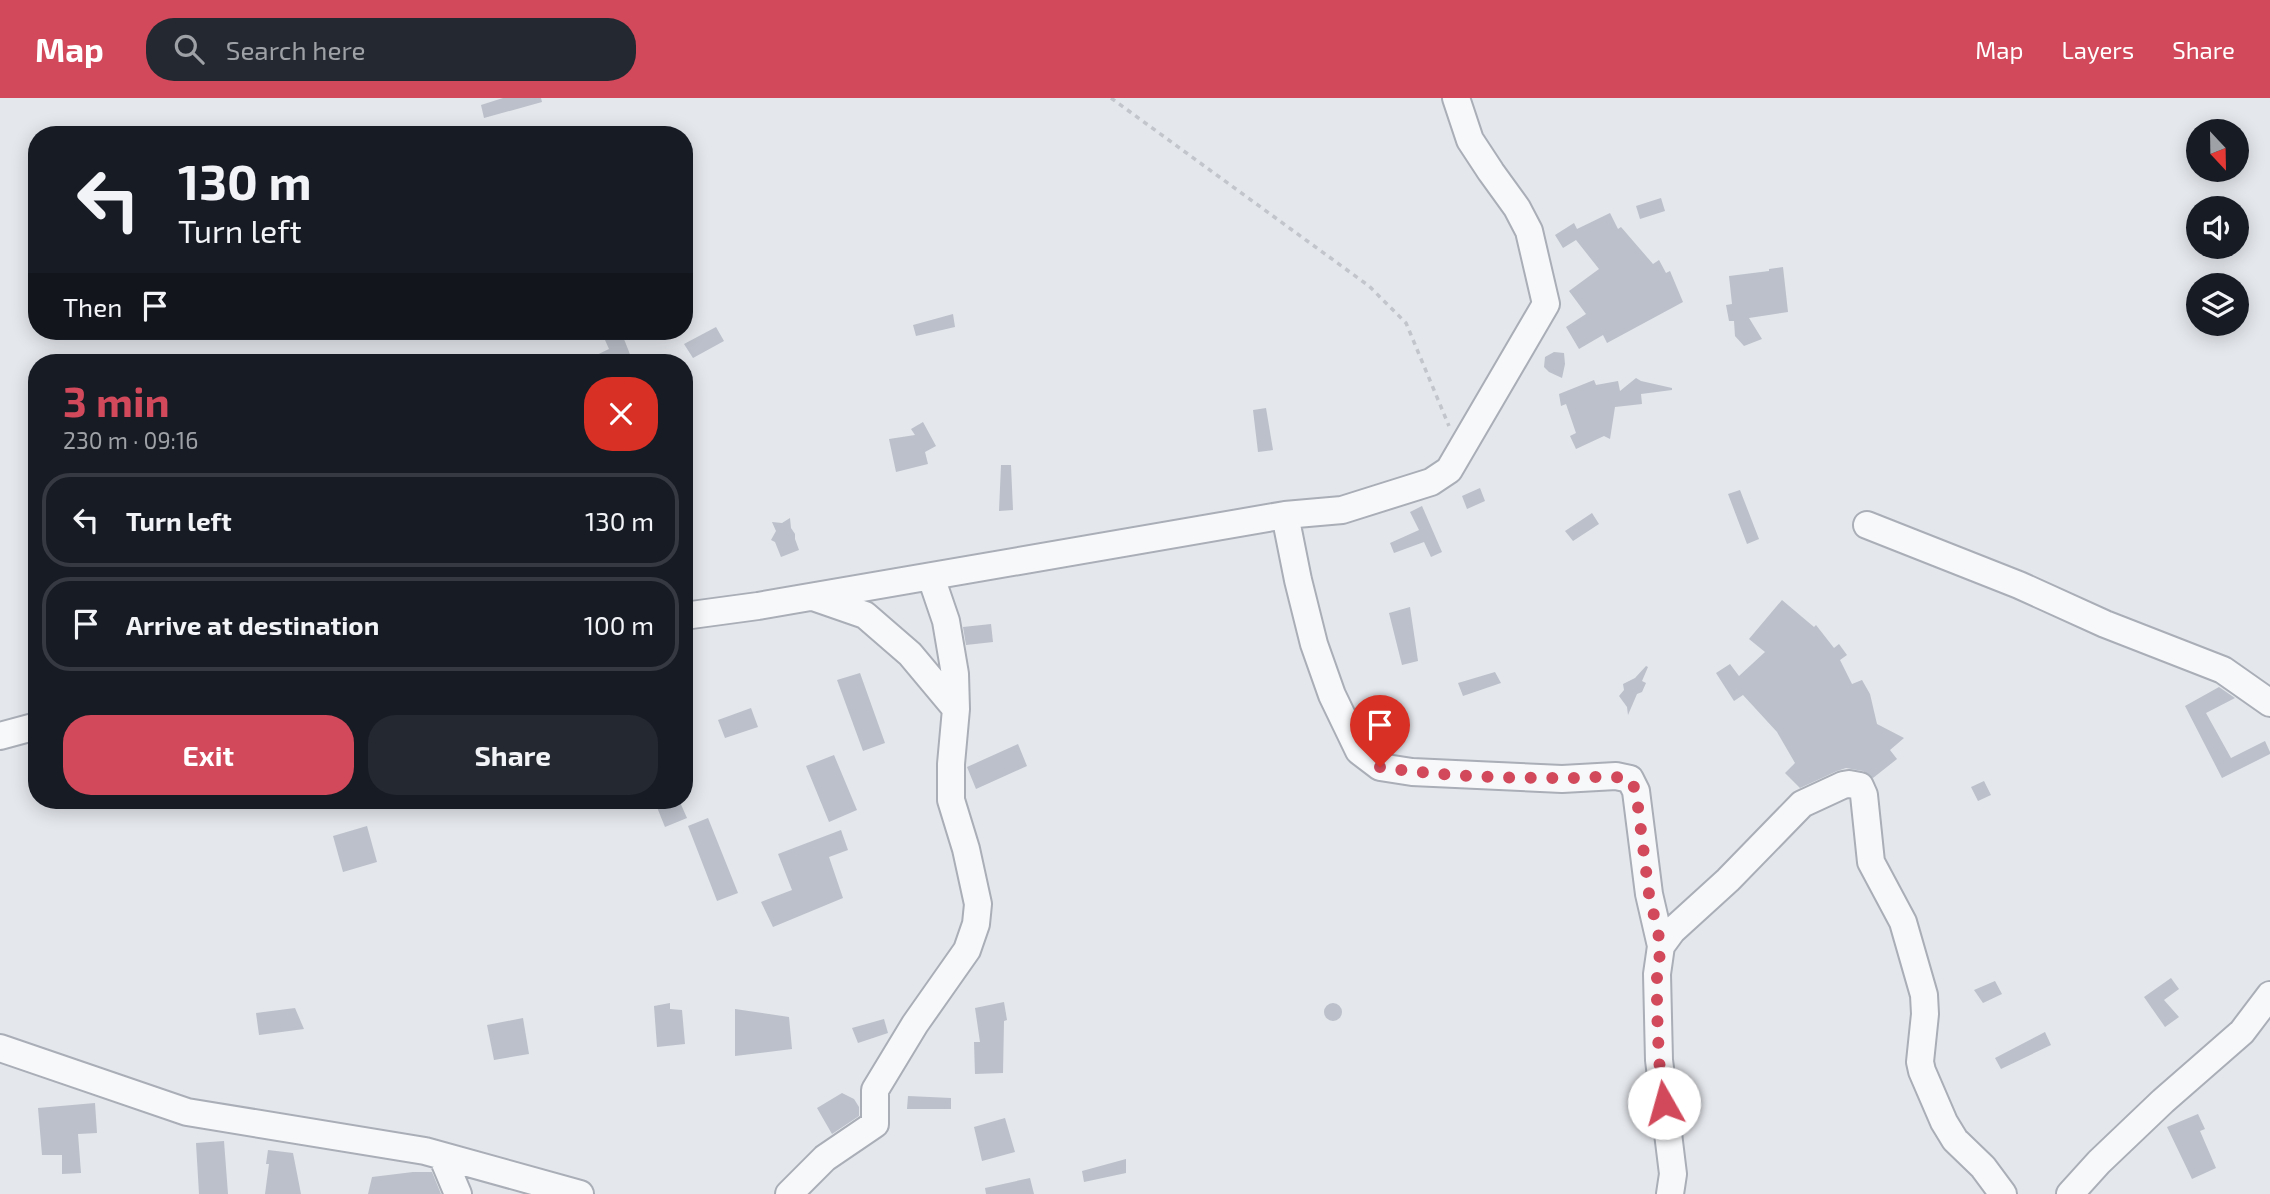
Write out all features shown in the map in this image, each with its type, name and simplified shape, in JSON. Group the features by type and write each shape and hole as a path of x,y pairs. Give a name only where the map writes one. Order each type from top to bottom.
{"street":[{"path":"693,615 813,597 1285,515 1342,510 1431,482 1449,470 1546,304 1529,232 1517,208 1470,139 1455,98"},
{"path":"1285,515 1314,644 1332,695 1359,751 1380,767 1412,772 1562,779 1616,776 1630,779 1636,791 1649,894 1661,946 1657,974 1659,1060 1673,1174 1670,1194"},
{"path":"1867,525 2223,670 2270,703"},
{"path":"789,1194 825,1158 874,1125 875,1090 915,1024 967,950 976,925 978,904 966,849 951,800 956,709 955,674 946,621 931,576"},
{"path":"813,597 865,615 910,654 956,709"},
{"path":"0,736 28,728"},
{"path":"1661,946 1672,931 1728,880 1802,804 1843,785 1860,786 1864,795 1871,862 1903,922 1924,995 1925,1014 1920,1062 1922,1071 1944,1122 1955,1140 1983,1167 2003,1194"},
{"path":"2070,1194 2163,1101 2242,1032 2270,995"},
{"path":"0,1048 187,1112 442,1156 580,1194"},
{"path":"442,1156 458,1194"}],"path":[{"path":"1111,98 1369,286 1406,323 1460,450"}],"building":[{"path":"503,98 541,98 542,102 484,118 481,105"},
{"path":"1661,198 1665,211 1640,219 1636,206"},
{"path":"1610,213 1618,229 1621,227 1653,264 1659,260 1666,273 1670,271 1683,302 1607,343 1603,335 1579,349 1566,327 1586,314 1569,291 1599,269 1576,240 1563,248 1555,235 1574,223 1577,229"},
{"path":"1783,267 1788,312 1749,318 1762,339 1744,346 1735,336 1734,321 1729,321 1726,305 1732,304 1729,276"},
{"path":"953,314 955,327 916,336 913,325"},
{"path":"716,327 724,341 693,358 693,354 684,344"},
{"path":"605,340 624,340 630,354 599,354 609,349"},
{"path":"1554,352 1564,353 1562,378 1544,367 1545,357"},
{"path":"1636,378 1672,390 1641,394 1642,404 1615,407 1610,439 1604,436 1576,449 1570,436 1576,433 1566,404 1561,406 1559,394 1594,380 1596,385 1618,381 1620,391"},
{"path":"1266,408 1273,450 1258,452 1253,410"},
{"path":"923,422 936,446 925,452 928,464 896,472 889,439 915,435 911,429"},
{"path":"1001,465 1011,465 1013,510 999,511"},
{"path":"1480,488 1485,501 1467,509 1462,496"},
{"path":"1740,490 1759,539 1747,544 1728,494"},
{"path":"1422,506 1442,552 1431,557 1424,542 1394,553 1390,543 1419,530 1410,512"},
{"path":"1592,513 1599,524 1573,541 1565,531"},
{"path":"790,518 799,550 781,557 775,542 771,540 776,531 772,522 782,523"},
{"path":"1782,600 1814,627 1816,625 1834,648 1839,644 1847,655 1840,660 1852,684 1862,680 1870,694 1877,724 1904,738 1890,750 1897,759 1873,778 1863,771 1846,768 1800,788 1785,773 1795,763 1777,732 1743,695 1734,701 1716,673 1730,664 1739,676 1765,652 1749,639"},
{"path":"1410,607 1418,661 1402,665 1389,613"},
{"path":"991,624 993,642 966,645 963,627"},
{"path":"1648,667 1642,681 1646,683 1642,692 1637,694 1628,715 1627,707 1619,696 1624,690 1623,684 1635,678"},
{"path":"1495,672 1501,683 1463,696 1458,683"},
{"path":"860,673 885,743 863,751 837,680"},
{"path":"2219,687 2235,698 2206,713 2231,758 2265,741 2270,752 2222,778 2185,706"},
{"path":"751,708 758,727 725,738 718,720"},
{"path":"1018,744 1027,766 976,789 967,767"},
{"path":"834,755 857,810 829,822 806,766"},
{"path":"1984,781 1991,795 1978,801 1971,787"},
{"path":"658,809 683,809 687,818 665,827"},
{"path":"708,818 738,893 717,901 688,826"},
{"path":"367,826 377,862 343,872 333,836"},
{"path":"841,830 848,850 829,857 843,898 773,927 761,902 792,890 778,854"},
{"path":"2171,978 2179,989 2164,1000 2179,1017 2165,1027 2144,997"},
{"path":"1995,981 2002,994 1983,1003 1974,990"},
{"path":"1004,1002 1007,1020 1004,1021 1003,1073 975,1074 974,1042 980,1042 975,1008"},
{"path":"670,1003 670,1009 682,1010 685,1044 657,1047 654,1006"},
{"path":"1329,1003 1337,1003 1342,1012 1340,1019 1329,1021 1324,1016 1324,1008"},
{"path":"295,1008 304,1029 259,1035 256,1013"},
{"path":"735,1009 789,1017 792,1049 735,1056"},
{"path":"523,1018 529,1054 494,1060 487,1025"},
{"path":"884,1019 888,1033 858,1043 852,1028"},
{"path":"2045,1032 2051,1045 2001,1069 1995,1058"},
{"path":"842,1093 854,1099 859,1107 859,1116 832,1134 817,1108"},
{"path":"908,1096 951,1098 951,1109 907,1109"},
{"path":"95,1103 97,1133 78,1134 81,1173 62,1174 62,1155 42,1155 38,1108"},
{"path":"2198,1114 2205,1129 2200,1131 2216,1168 2192,1179 2167,1127"},
{"path":"1005,1118 1015,1152 982,1161 974,1127"},
{"path":"224,1141 228,1194 199,1194 196,1143"},
{"path":"268,1150 293,1153 301,1194 265,1194"},
{"path":"1126,1159 1126,1173 1084,1182 1082,1171"},
{"path":"432,1172 441,1194 368,1194 372,1177"},
{"path":"1030,1178 1034,1194 986,1194 985,1188"}],"route":[{"path":"1380,767 1412,772 1562,779 1616,776 1630,779 1636,791 1649,894 1661,946 1657,974 1657,1009 1664,1103"}]}
